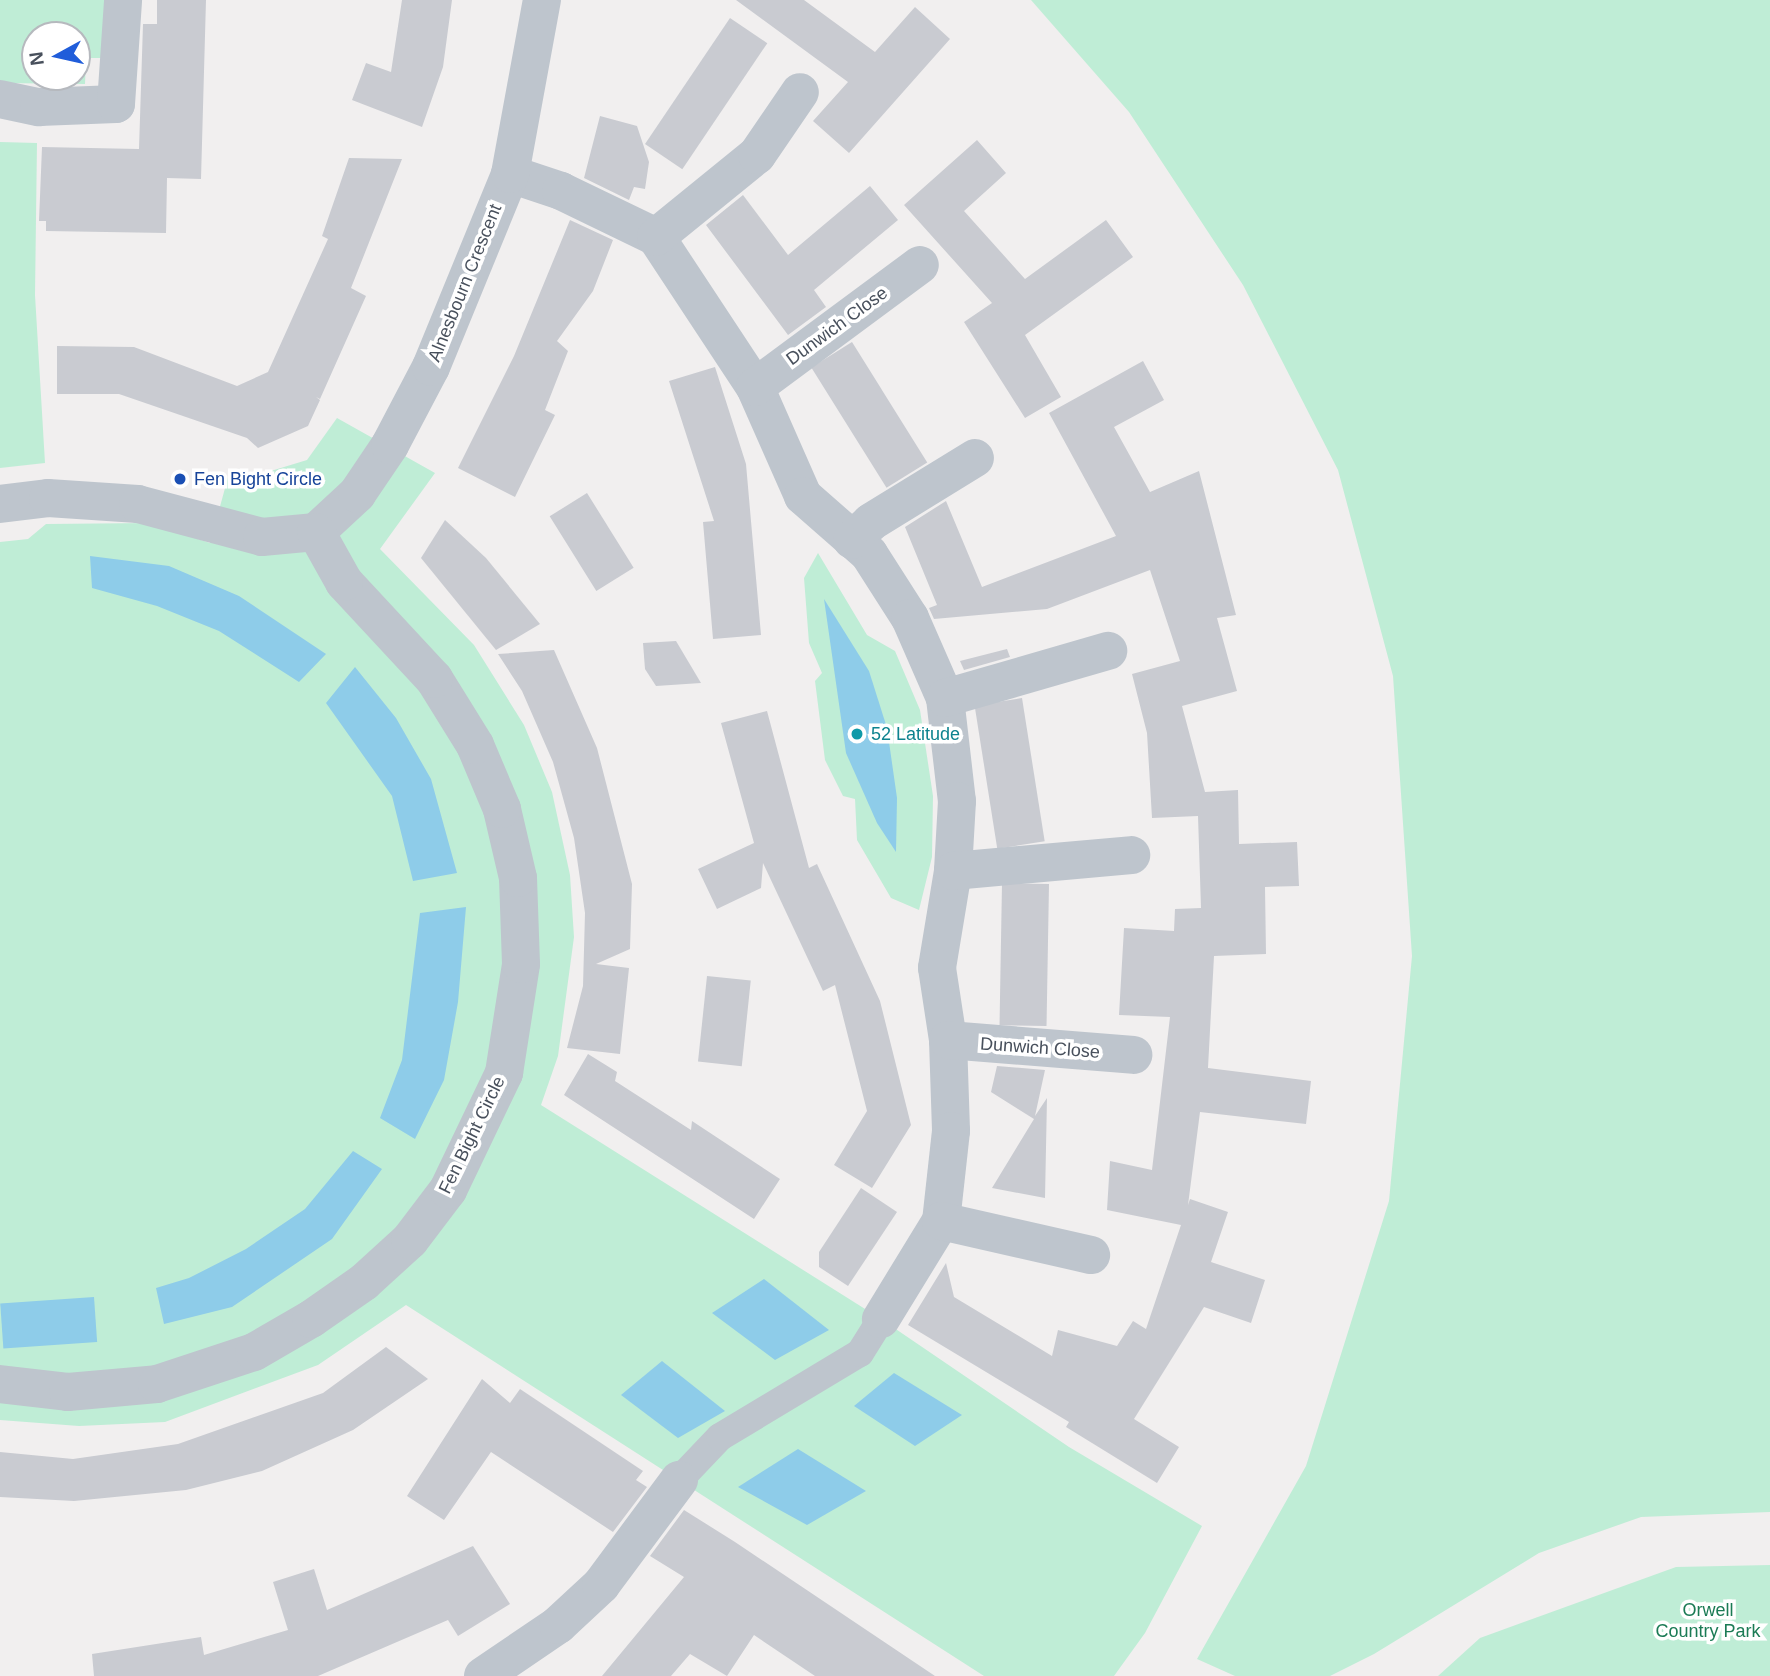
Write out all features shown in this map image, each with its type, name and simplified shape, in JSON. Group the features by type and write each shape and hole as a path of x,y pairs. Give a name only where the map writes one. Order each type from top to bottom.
{"street":[{"path":"0,99 39,107 117,104 123,0"},
{"name":"Alnesbourn Crescent","path":"316,532 357,494 390,445 431,367 509,174 542,0"},
{"path":"656,237 757,155 800,92"},
{"path":"509,174 561,191 656,237 755,387 803,496 869,554 910,618 945,698 957,801 953,871 937,968 948,1040 951,1131 942,1221 881,1319"},
{"name":"Dunwich Close","path":"755,387 920,265"},
{"path":"852,540 872,522 975,458"},
{"path":"0,504 48,498 138,504 262,537 316,532"},
{"name":"Fen Bight Circle","path":"0,1384 68,1392 157,1384 254,1352 312,1320 410,1240 448,1190 504,1073 521,964 518,878 502,809 475,745 434,679 344,582 316,532"},
{"path":"945,698 1108,651"},
{"path":"953,871 1130,856"},
{"name":"Dunwich Close","path":"948,1040 1133,1055"},
{"path":"942,1221 1091,1255"},
{"path":"483,1676 558,1625 601,1585 619,1567 679,1480"}],"lane":[{"path":"679,1480 720,1437 860,1353 881,1319"}],"green space":[{"path":"0,0 105,0 104,58 91,58 91,21 21,21 21,83 0,83"},
{"path":"1031,0 1770,0 1770,1512 1641,1517 1539,1553 1374,1654 1330,1676 1235,1676 1197,1659 1306,1466 1389,1201 1412,956 1393,676 1338,470 1243,285 1129,112"},
{"path":"0,142 37,143 35,295 45,463 0,468"},
{"path":"337,418 435,473 380,549 474,645 524,725 552,792 570,875 574,937 558,1056 541,1105 881,1319 1069,1447 1202,1526 1145,1633 1114,1676 984,1676 406,1305 318,1365 165,1422 79,1426 0,1420 0,542 28,539 46,524 150,523 210,543 230,470 261,474 307,460"},
{"path":"818,553 867,635 895,651 920,710 933,796 932,857 919,910 891,898 857,840 855,799 843,796 825,760 815,681 822,673 809,643 804,578"},
{"name":"Orwell Country Park","path":"1770,1565 1770,1676 1438,1676 1480,1638 1676,1567"}],"water":[{"path":"90,556 169,566 239,596 326,654 299,682 219,631 157,606 92,588"},
{"path":"824,599 869,671 887,728 897,798 896,852 877,823 846,753"},
{"path":"355,667 396,718 431,779 457,873 413,881 392,796 326,703"},
{"path":"466,907 458,1002 444,1080 415,1139 380,1118 402,1060 420,913"},
{"path":"353,1151 382,1169 332,1239 232,1307 164,1324 156,1288 189,1278 246,1249 305,1209"},
{"path":"764,1279 829,1330 775,1360 712,1313"},
{"path":"94,1297 97,1342 3,1348 0,1304"},
{"path":"662,1361 725,1411 678,1438 621,1395"},
{"path":"894,1373 962,1415 915,1446 854,1406"},
{"path":"798,1449 866,1491 807,1525 738,1487"}],"building":[{"path":"157,0 206,0 201,179 167,178 166,233 46,231 46,221 39,221 42,147 139,149 143,24 157,24"},
{"path":"402,0 452,0 443,67 422,127 352,100 366,63 391,72"},
{"path":"736,0 804,0 875,52 915,7 950,39 849,153 813,121 848,82"},
{"path":"730,18 767,43 682,169 645,144"},
{"path":"600,116 637,126 649,162 645,189 634,187 629,200 584,178"},
{"path":"977,140 1006,173 964,211 1025,279 1106,220 1133,257 1025,335 1061,397 1025,418 964,322 992,303 904,205"},
{"path":"349,158 402,159 351,288 366,296 320,399 316,397 320,400 308,426 258,448 247,438 119,394 57,394 57,346 134,347 237,386 268,372 328,239 322,236"},
{"path":"870,186 898,220 814,290 826,307 788,335 706,225 743,195 788,255"},
{"path":"570,220 613,240 593,291 557,341 568,351 545,410 555,415 515,497 458,468 514,356"},
{"path":"852,342 927,462 887,488 811,367"},
{"path":"1143,361 1164,400 1114,427 1150,492 1199,471 1236,615 1217,618 1237,691 1182,706 1205,792 1238,790 1239,844 1297,842 1299,886 1265,887 1266,954 1214,956 1208,1068 1311,1081 1306,1124 1200,1112 1188,1205 1190,1199 1228,1212 1211,1262 1265,1280 1251,1323 1204,1307 1134,1419 1179,1447 1157,1483 1066,1427 1069,1422 908,1325 946,1263 954,1297 1052,1356 1058,1330 1117,1346 1133,1321 1146,1329 1181,1225 1107,1210 1110,1161 1152,1170 1170,1017 1119,1015 1124,928 1174,931 1175,909 1201,908 1198,816 1152,818 1147,733 1132,674 1180,661 1150,570 1047,609 934,619 929,608 937,605 905,527 946,501 982,587 1116,536 1049,413"},
{"path":"715,367 746,464 761,635 713,639 703,522 714,521 669,381"},
{"path":"587,493 634,568 596,591 550,516"},
{"path":"445,520 486,558 540,624 496,650 421,558"},
{"path":"676,641 701,683 656,686 645,669 643,643"},
{"path":"1007,649 1010,657 964,670 960,661"},
{"path":"554,650 597,748 632,884 630,949 596,964 629,968 620,1054 567,1048 583,986 585,913 574,838 553,762 522,691 498,654"},
{"path":"1022,698 1045,841 997,849 975,706"},
{"path":"767,711 809,868 817,864 880,1001 911,1125 872,1188 834,1165 867,1111 835,985 823,991 763,863 761,888 717,909 698,869 754,843 721,723"},
{"path":"1002,883 1049,884 1047,1026 1000,1025"},
{"path":"707,976 751,981 742,1066 698,1062"},
{"path":"588,1054 617,1072 615,1081 691,1130 692,1121 780,1179 754,1219 564,1095"},
{"path":"997,1066 1045,1070 1035,1116 1047,1098 1045,1198 992,1188 1034,1119 991,1092"},
{"path":"861,1188 897,1212 848,1286 819,1267 819,1252"},
{"path":"386,1347 428,1379 353,1430 262,1471 186,1490 74,1501 0,1497 0,1452 73,1459 178,1444 323,1393"},
{"path":"482,1379 510,1403 520,1389 643,1471 636,1480 647,1487 613,1532 491,1452 444,1520 407,1496"},
{"path":"684,1510 935,1676 815,1676 754,1635 727,1676 690,1654 671,1676 602,1676 684,1577 650,1556"},
{"path":"473,1546 510,1604 458,1636 448,1620 318,1676 94,1676 92,1654 201,1637 204,1655 288,1630 273,1582 314,1569 327,1610"}],"place":[{"name":"Fen Bight Circle","path":"180,479"},
{"name":"52 Latitude","path":"857,734"}]}
